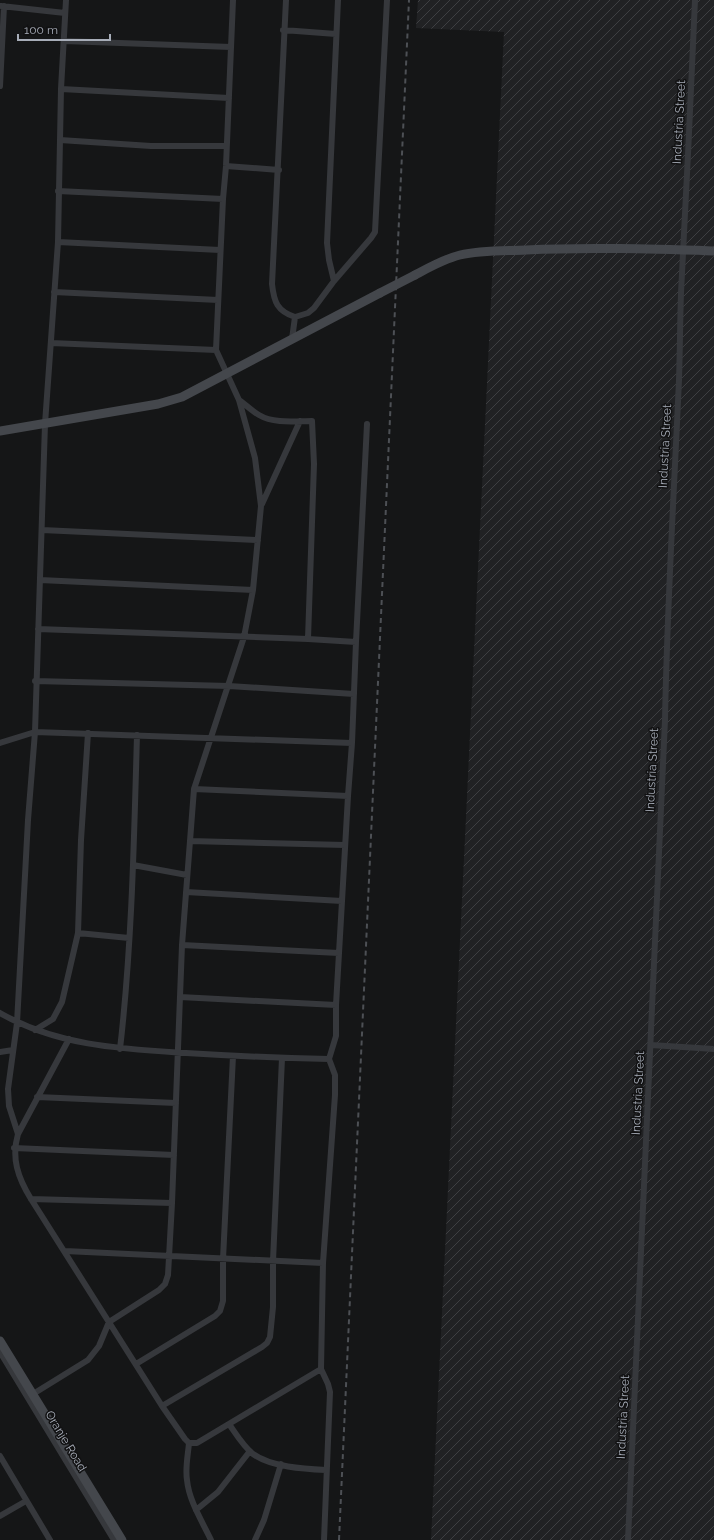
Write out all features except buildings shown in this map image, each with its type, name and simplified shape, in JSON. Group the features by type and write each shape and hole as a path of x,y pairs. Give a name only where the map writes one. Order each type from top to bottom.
{"street":[{"path":"18,1134 9,1106 8,1089 17,1023 34,732 45,424 58,242 61,89 66,0"},
{"path":"33,1394 88,1360 99,1346 109,1322 159,1290 165,1284 168,1275 182,946 194,789 244,637 253,590 261,506 255,458 239,400 216,350 233,0"},
{"path":"286,0 283,30 279,170 272,284 273,294 278,306 286,314 296,317 308,313 314,308 375,232 387,0"},
{"path":"334,282 328,260 327,243 338,0"},
{"name":"Industria Street","path":"628,1540 651,1045 665,720 665,671 695,0"},
{"path":"0,86 2,6 65,13"},
{"path":"283,30 336,34"},
{"path":"64,41 231,47"},
{"path":"61,89 229,98"},
{"path":"60,140 151,146 226,146"},
{"path":"226,166 279,170"},
{"path":"58,191 223,199"},
{"path":"58,242 220,250"},
{"path":"0,431 170,401 182,397 445,260 472,253 577,248 601,250 714,251"},
{"path":"54,292 218,300"},
{"path":"292,339 296,317"},
{"path":"51,343 216,350"},
{"path":"239,400 260,416 269,419 312,421 314,442 308,639"},
{"path":"261,506 300,421"},
{"path":"324,1540 330,1392 328,1384 320,1368 323,1263 335,1095 335,1080 330,1059 336,1036 336,1005 352,743 367,424"},
{"path":"42,530 258,540"},
{"path":"40,580 253,590"},
{"path":"38,629 356,642"},
{"path":"35,681 229,686 354,694"},
{"path":"0,744 34,732 352,743"},
{"path":"35,1030 53,1019 62,1002 78,932 81,840 88,734"},
{"path":"120,1049 127,994 137,735"},
{"path":"194,789 348,796"},
{"path":"190,841 345,845"},
{"path":"133,865 187,875"},
{"path":"186,892 342,901"},
{"path":"78,932 129,938"},
{"path":"182,946 339,953"},
{"path":"180,997 336,1005"},
{"path":"0,1013 17,1023 35,1030 69,1039 120,1049 233,1056 330,1059"},
{"path":"69,1039 18,1134 14,1148 17,1171 23,1186 31,1199 182,1436 189,1443 201,1441 320,1368"},
{"path":"651,1045 714,1049"},
{"path":"0,1052 13,1050"},
{"path":"136,1364 218,1314 222,1301 233,1056"},
{"path":"162,1406 262,1347 267,1343 271,1333 282,1058"},
{"path":"37,1097 176,1103"},
{"path":"14,1148 174,1155"},
{"path":"31,1199 172,1203"},
{"path":"65,1251 323,1263"},
{"path":"0,1341 122,1540"},
{"name":"Oranje Road","path":"0,1352 114,1540"},
{"path":"229,1424 250,1451 263,1459 306,1469 326,1470"},
{"path":"189,1443 186,1478 188,1489 196,1510 211,1540"},
{"path":"196,1510 218,1492 250,1451"},
{"path":"0,1456 50,1540"},
{"path":"255,1540 269,1508 281,1464"},
{"path":"0,1516 26,1501"}],"shaded area":[{"path":"418,0 714,0 714,1540 431,1540 504,32 416,28"}],"railway":[{"path":"339,1540 409,0"}]}
